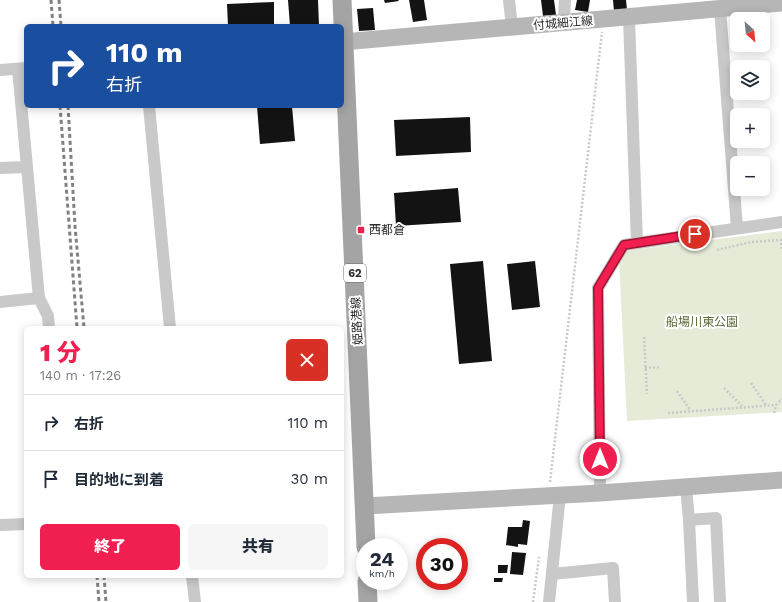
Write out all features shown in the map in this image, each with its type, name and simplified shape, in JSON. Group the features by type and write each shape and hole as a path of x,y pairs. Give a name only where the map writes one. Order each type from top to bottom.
{"main road":[{"name":"姫路港線","path":"342,0 343,24"},
{"name":"付城細江線","path":"344,42 782,4"},
{"name":"姫路港線","path":"344,63 366,538"},
{"path":"365,506 555,490 600,493 782,480"},
{"path":"367,590 368,602"}],"street":[{"path":"509,0 512,27"},
{"path":"564,23 565,0"},
{"path":"720,9 737,228"},
{"path":"629,18 637,243"},
{"path":"0,70 22,68 24,108"},
{"path":"24,108 27,167 39,298 48,316 49,326"},
{"path":"149,108 170,326"},
{"path":"0,168 27,167"},
{"path":"600,493 598,288 624,245 782,222"},
{"path":"0,302 39,298"},
{"path":"686,487 693,602"},
{"path":"550,602 555,490"},
{"path":"689,520 716,518 720,602"},
{"path":"0,525 24,524"},
{"path":"552,574 613,568 615,602"},
{"path":"192,578 195,602"}],"path":[{"path":"555,490 603,20"},
{"path":"717,250 751,242 781,240 782,250"},
{"path":"644,337 647,394"},
{"path":"645,368 660,366"},
{"path":"751,384 766,405"},
{"path":"724,388 742,407"},
{"path":"677,391 690,411"},
{"path":"774,413 776,405 782,399"},
{"path":"668,412 776,405"}],"green space":[{"name":"船場川東公園","path":"782,231 782,412 627,421 619,259 624,251"}],"building":[{"path":"288,0 318,0 319,24 290,24"},
{"path":"384,0 398,0 399,1 385,3"},
{"path":"409,0 424,0 427,20 413,22"},
{"path":"541,0 554,0 556,15 543,16"},
{"path":"577,0 590,0 588,12 575,10"},
{"path":"613,0 626,0 627,10 614,11"},
{"path":"274,2 274,24 228,24 227,4"},
{"path":"373,8 375,30 359,31 357,9"},
{"path":"257,108 292,108 295,141 260,144"},
{"path":"470,117 471,152 396,156 394,120"},
{"path":"458,188 461,222 396,226 394,193"},
{"path":"483,261 492,361 459,364 450,264"},
{"path":"535,261 540,307 512,310 507,264"},
{"path":"523,520 530,521 527,545 518,544 518,547 506,545 508,527 522,527"},
{"path":"512,552 526,553 523,575 510,574"},
{"path":"498,565 508,565 507,573 498,573"},
{"path":"494,578 503,578 502,582 494,582"}],"railway":[{"path":"51,0 53,24"},
{"path":"59,0 61,24"},
{"path":"60,108 77,326"},
{"path":"68,108 75,226 84,326"},
{"path":"97,578 99,602"},
{"path":"104,578 106,602"}],"place":[{"name":"西都倉","path":"361,230"}],"route":[{"path":"600,459 598,288 624,245 695,234"}]}
